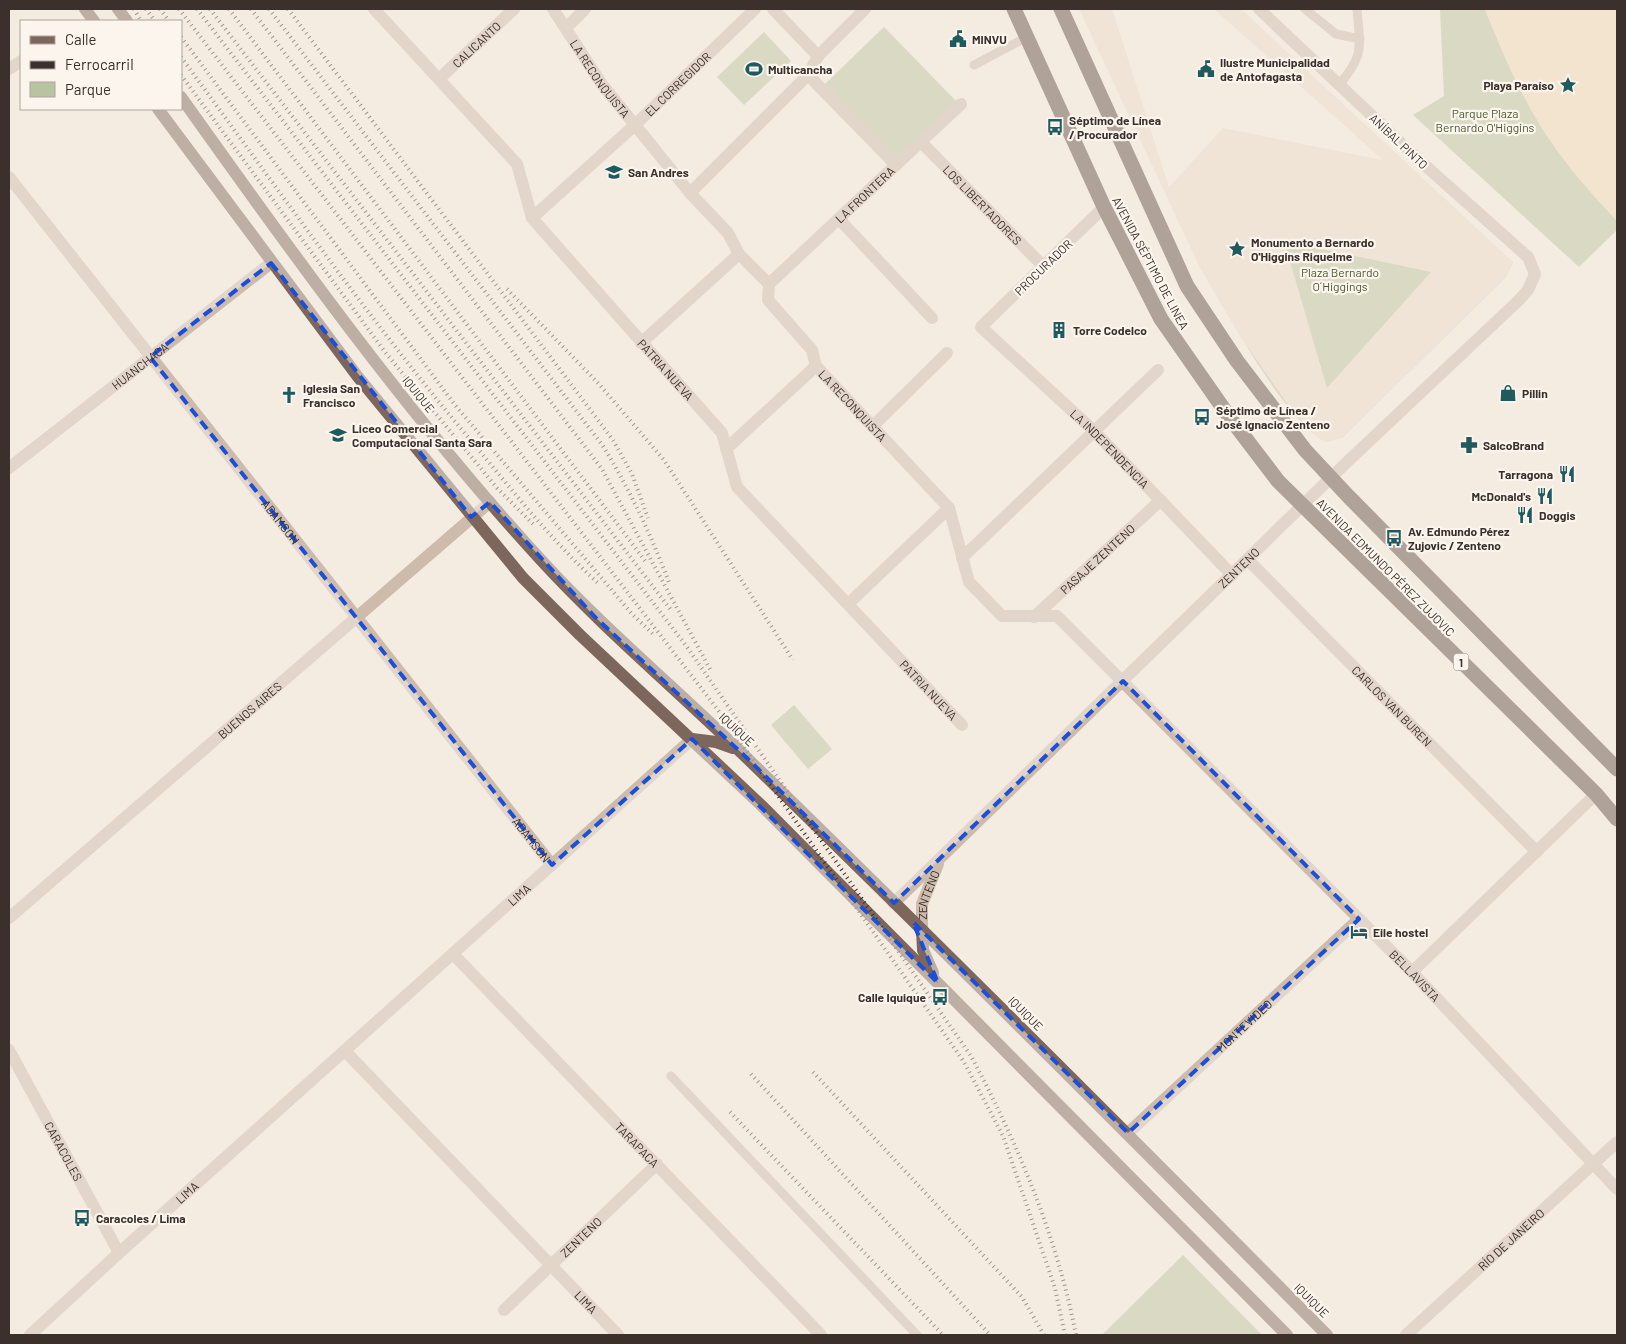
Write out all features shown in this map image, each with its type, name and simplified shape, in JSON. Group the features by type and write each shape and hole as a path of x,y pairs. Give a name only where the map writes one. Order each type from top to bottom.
{"highway":[{"name":"AVENIDA SÉPTIMO DE LINEA","path":"1014,9 1104,207 1161,319 1180,348 1278,481 1303,506"},
{"name":"AVENIDA SÉPTIMO DE LINEA","path":"1061,9 1187,286 1237,361 1305,450 1332,478"},
{"name":"AVENIDA EDMUNDO PÉREZ ZUJOVIC","path":"1332,478 1617,769"},
{"name":"AVENIDA EDMUNDO PÉREZ ZUJOVIC","path":"1303,506 1596,794 1617,818"}],"main road":[{"path":"118,9 126,20"},
{"name":"IQUIQUE","path":"182,98 291,252 375,362 490,502 540,559 596,618 747,758 1128,1133 1327,1335"},
{"path":"159,110 271,263 358,377 523,578 692,739 938,983 1287,1335"},
{"path":"692,739 704,739 727,746 747,758"},
{"path":"922,930 923,950 938,983"}],"street":[{"name":"PATRIA NUEVA","path":"374,9 517,164 532,218 722,433 736,487 962,725"},
{"name":"CALICANTO","path":"439,79 514,9"},
{"name":"LA RECONQUISTA","path":"553,9 601,83 690,193 728,233 739,254 769,284 768,300 812,350 816,366 949,508 969,582 1002,616 1057,616 1123,681"},
{"path":"566,28 586,9"},
{"name":"EL CORREGIDOR","path":"532,218 636,124 756,9"},
{"path":"773,9 818,56"},
{"path":"690,193 808,75 818,56 865,9"},
{"name":"ANÍBAL PINTO","path":"1259,9 1419,160 1528,257 1535,274"},
{"path":"9,69 20,62"},
{"path":"808,75 896,165"},
{"name":"LA FRONTERA","path":"769,284 961,104"},
{"name":"LOS LIBERTADORES","path":"921,142 1043,266"},
{"name":"ADAMSON","path":"9,177 552,865"},
{"name":"PROCURADOR","path":"981,327 1104,207"},
{"path":"839,219 932,318"},
{"path":"642,343 739,254"},
{"name":"HUANCHACA","path":"9,468 271,263"},
{"name":"ZENTENO","path":"894,903 1332,478 1518,301 1528,290 1535,274"},
{"name":"LA INDEPENDENCIA","path":"981,327 1094,431 1232,575"},
{"path":"873,426 947,353"},
{"path":"726,449 816,366"},
{"path":"962,558 1158,370"},
{"name":"PASAJE ZENTENO","path":"1034,617 1161,500"},
{"name":"BUENOS AIRES","path":"9,918 490,502"},
{"path":"848,604 949,508"},
{"name":"CARLOS VAN BUREN","path":"1248,560 1537,852"},
{"name":"BELLAVISTA","path":"1123,681 1412,972 1617,1189"},
{"name":"LIMA","path":"30,1335 692,739"},
{"path":"1412,972 1596,794"},
{"name":"ZENTENO","path":"922,930 922,904 939,859"},
{"name":"MONTEVIDEO","path":"1128,1133 1359,919"},
{"name":"TARAPACA","path":"453,954 821,1335"},
{"name":"CARACOLES","path":"9,1050 119,1253"},
{"name":"LIMA","path":"345,1051 618,1335"},
{"name":"RÍO DE JANEIRO","path":"1406,1335 1617,1142"},
{"name":"ZENTENO","path":"504,1310 657,1164"}],"lane":[{"path":"1305,9 1336,34 1360,39"},
{"path":"1339,85 1355,66 1360,39 1357,9"},
{"path":"974,65 1027,37"},
{"path":"671,1076 917,1335"}],"highlighted area":[{"path":"271,263 471,517 490,502 595,617 747,758 894,903 1123,681 1359,919 1128,1133 913,922 938,983 692,739 552,865 150,357"}],"green space":[{"name":"Parque Plaza Bernardo O'Higgins","path":"1440,9 1485,9 1509,67 1539,123 1575,174 1617,221 1617,230 1579,267 1413,115 1444,96"},
{"path":"884,27 956,101 896,158 825,84"},
{"name":"Multicancha","path":"764,32 791,61 744,105 717,77"},
{"name":"Plaza Bernardo O´Higgings","path":"1170,201 1513,262 1506,277 1343,437 1327,442 1307,427 1285,402 1262,370 1217,295"},
{"path":"794,705 832,749 808,769 771,725"},
{"path":"1183,1255 1262,1335 1102,1335"}],"sand":[{"name":"Playa Paraíso","path":"1485,9 1615,9 1617,12 1617,221 1575,174 1539,123 1509,67"}],"shaded area":[{"name":"Plaza Bernardo O´Higgings","path":"1079,9 1112,9 1169,187 1223,128 1383,160 1214,9 1241,9 1513,262 1506,277 1343,437 1327,442 1317,437 1290,408 1240,336 1200,268","holes":["1284,241 1431,272 1327,388"]}],"railway":[{"path":"134,9 140,20"},
{"path":"146,9 154,20"},
{"path":"160,9 168,20"},
{"path":"179,9 721,714 964,1062 1003,1136 1055,1288 1065,1335"},
{"path":"197,9 687,647 971,1056 1005,1123 1034,1192 1058,1262 1076,1335"},
{"path":"210,9 671,610"},
{"path":"229,9 646,562"},
{"path":"251,9 602,469 711,671"},
{"path":"269,9 603,446 640,514 670,585"},
{"path":"288,9 613,440 632,474 648,518"},
{"path":"182,38 455,405 632,614 654,635"},
{"path":"182,58 326,256 439,402 536,518 566,552 599,584"},
{"path":"182,76 385,352 497,488 534,525"},
{"path":"507,289 599,384 664,460 793,660"},
{"path":"813,1072 1022,1297 1044,1335"},
{"path":"751,1074 990,1335"},
{"path":"730,1112 943,1335"}],"place":[{"name":"MINVU","path":"958,39"},
{"name":"Multicancha","path":"754,69"},
{"name":"Ilustre Municipalidad de Antofagasta","path":"1206,69"},
{"name":"Playa Paraíso","path":"1568,85"},
{"name":"Séptimo de Línea / Procurador","path":"1055,127"},
{"name":"San Andres","path":"614,172"},
{"name":"Monumento a Bernardo O'Higgins Riquelme","path":"1237,249"},
{"name":"Torre Codelco","path":"1059,330"},
{"name":"Pillin","path":"1508,393"},
{"name":"Iglesia San Francisco","path":"289,395"},
{"name":"Séptimo de Línea / José Ignacio Zenteno","path":"1202,417"},
{"name":"Liceo Comercial Computacional Santa Sara","path":"338,435"},
{"name":"SalcoBrand","path":"1469,445"},
{"name":"Tarragona","path":"1567,474"},
{"name":"McDonald's","path":"1545,496"},
{"name":"Doggis","path":"1525,515"},
{"name":"Av. Edmundo Pérez Zujovic / Zenteno","path":"1394,538"},
{"name":"Eile hostel","path":"1359,932"},
{"name":"Calle Iquique","path":"940,997"},
{"name":"Caracoles / Lima","path":"82,1218"}]}
